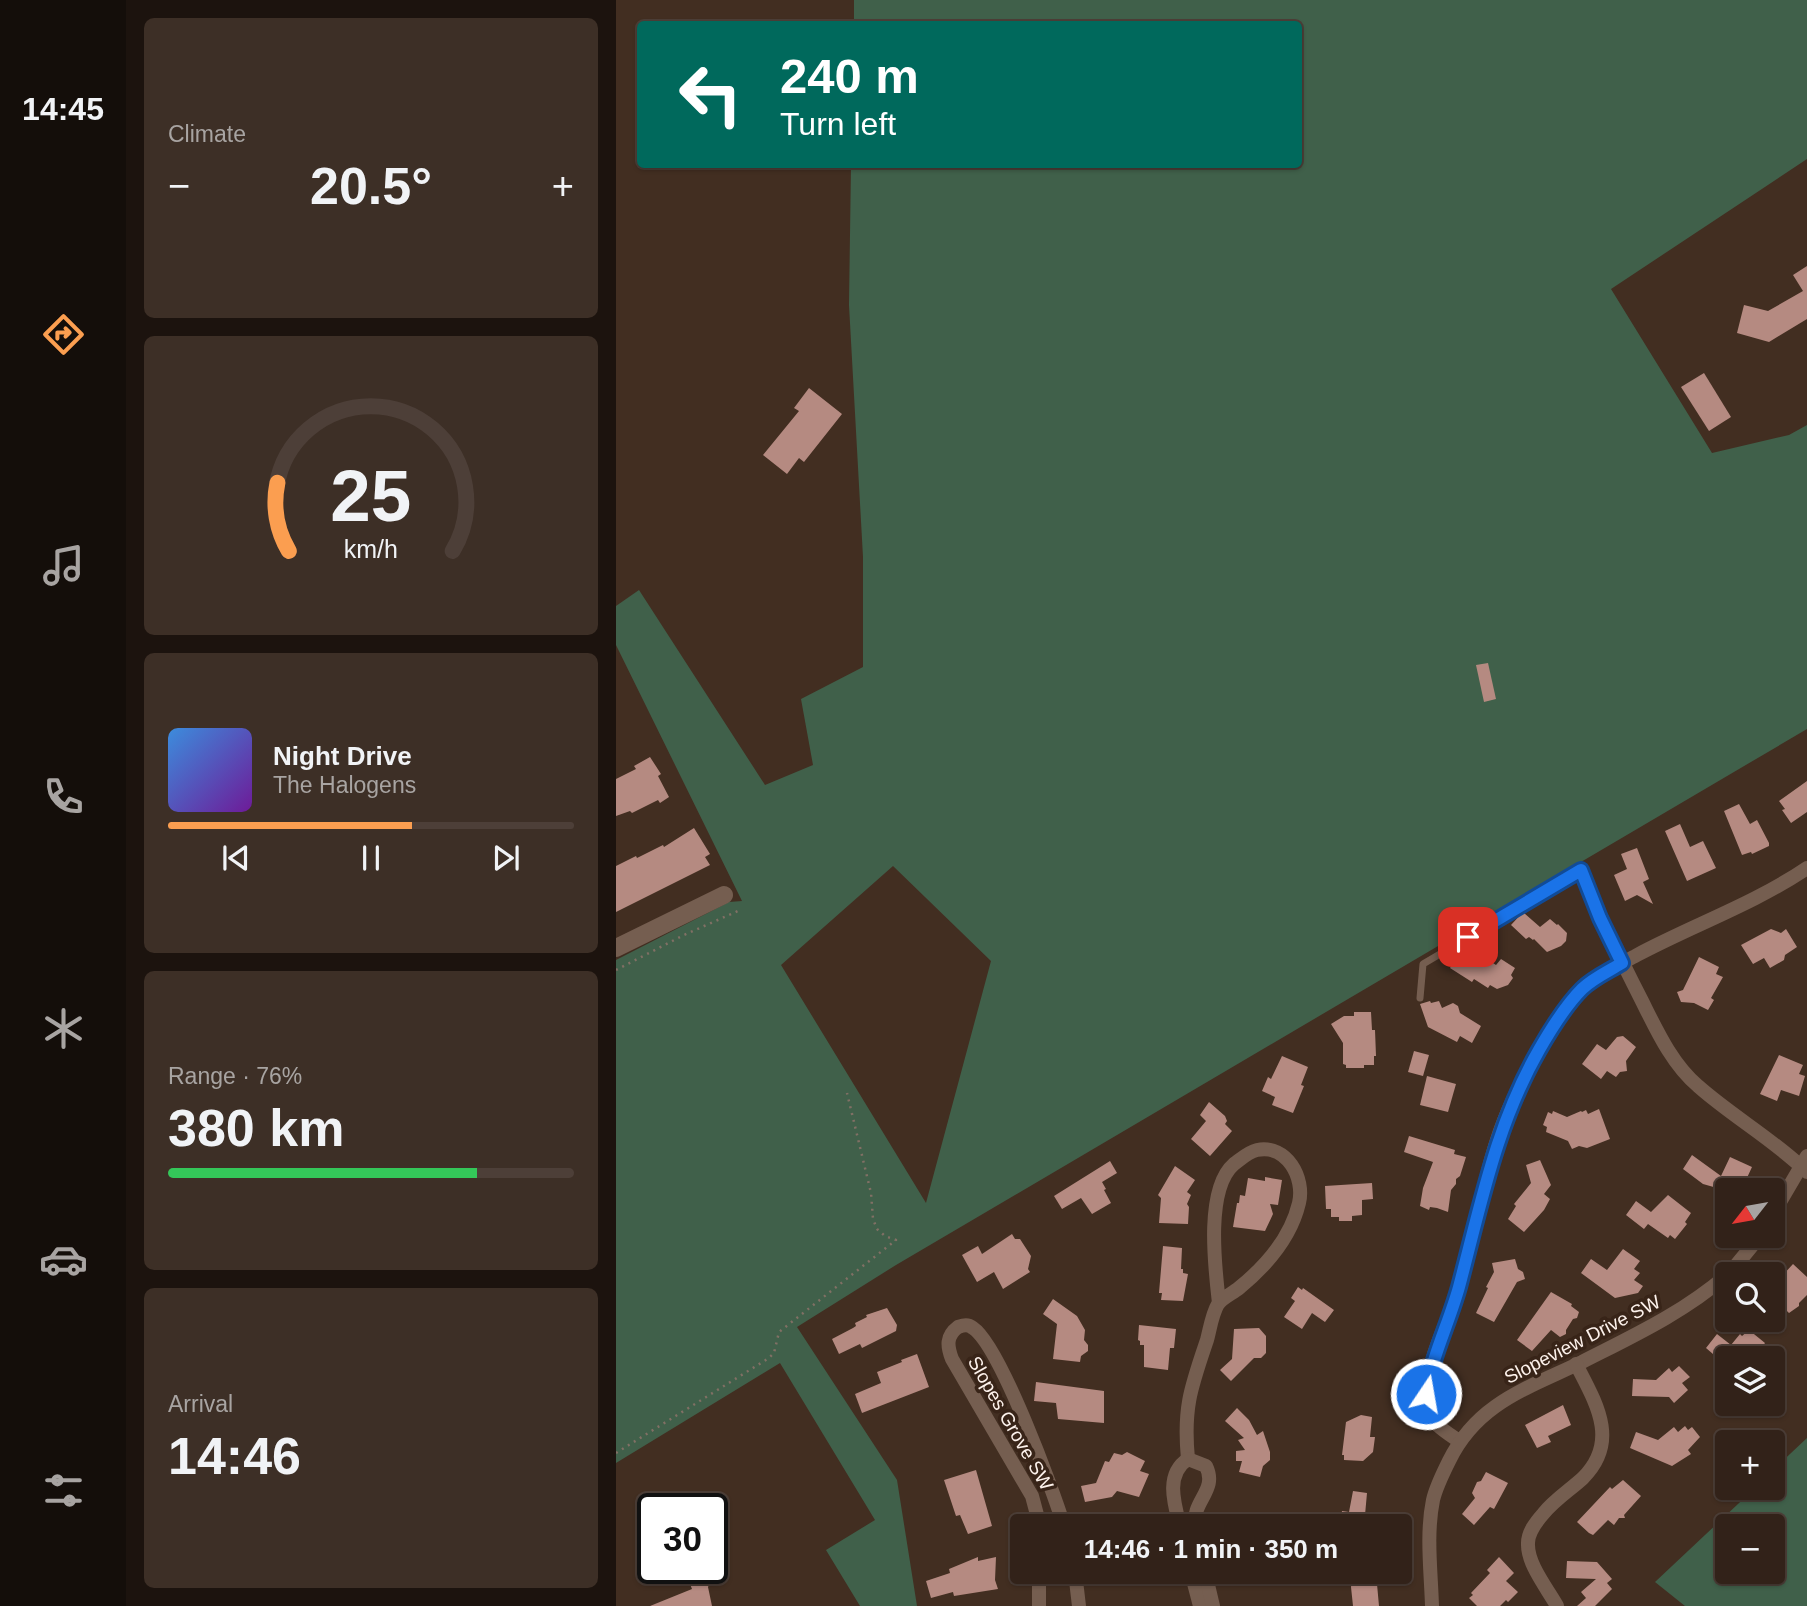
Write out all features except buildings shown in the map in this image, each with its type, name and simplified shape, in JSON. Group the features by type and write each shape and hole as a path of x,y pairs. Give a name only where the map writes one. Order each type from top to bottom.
{"street":[{"path":"1459,1441 1433,1420 1427,1409 1426,1394 1442,1332 1458,1291 1497,1141 1514,1096 1547,1035 1583,988 1662,942 1733,911 1807,867"},
{"path":"1581,870 1600,918 1667,1049 1696,1085 1805,1165 1785,1196"},
{"path":"616,948 724,895"},
{"path":"1188,1459 1187,1403 1219,1303 1215,1271 1216,1206 1229,1169 1243,1157 1258,1150 1271,1151 1286,1159 1295,1168 1301,1186 1299,1204 1290,1229 1258,1271 1219,1303"},
{"name":"Slopeview Drive SW","path":"1739,1262 1750,1248"},
{"name":"Slopeview Drive SW","path":"1432,1606 1433,1500 1443,1472 1459,1441 1473,1424 1500,1403 1671,1317 1715,1286"},
{"name":"Slopes Grove SW","path":"1037,1514 1032,1496 952,1359 948,1343 951,1333 958,1327 968,1326 975,1329 988,1344 1003,1372 1061,1514"},
{"path":"1557,1606 1530,1558 1528,1539 1536,1522 1586,1474 1602,1451 1600,1418 1576,1364"},
{"path":"1188,1459 1206,1466 1211,1476 1207,1492 1194,1514"},
{"path":"1182,1514 1174,1500 1174,1474 1188,1459"},
{"path":"1039,1584 1039,1606"},
{"path":"1076,1584 1079,1606"},
{"path":"1194,1584 1200,1606"},
{"path":"1208,1584 1213,1606"}],"lane":[{"path":"1420,998 1423,964 1581,870"}],"path":[{"path":"616,970 738,911"},
{"path":"616,1453 769,1359 774,1353 779,1332 896,1240 877,1229 873,1219 871,1193 847,1093"}],"green space":[{"path":"854,0 1807,0 1807,159 1611,289 1712,453 1789,435 1807,425 1807,729 896,1265 797,1327 897,1480 917,1606 860,1606 826,1550 875,1520 780,1363 616,1463 616,960 729,902 742,901 616,645 616,606 639,590 765,785 813,765 801,699 863,667 863,557 849,305 851,168 1302,168 1302,21 854,21","holes":["893,866 991,961 926,1203 781,965"]},
{"path":"1807,1438 1807,1606 1685,1606 1655,1582 1715,1526 1715,1584 1785,1584 1785,1514 1727,1514 1742,1500 1785,1500 1785,1459"}],"route":[{"path":"1426,1394 1442,1332 1458,1291 1497,1141 1514,1096 1547,1035 1570,1003 1583,988 1622,963 1581,870 1468,937"}]}
